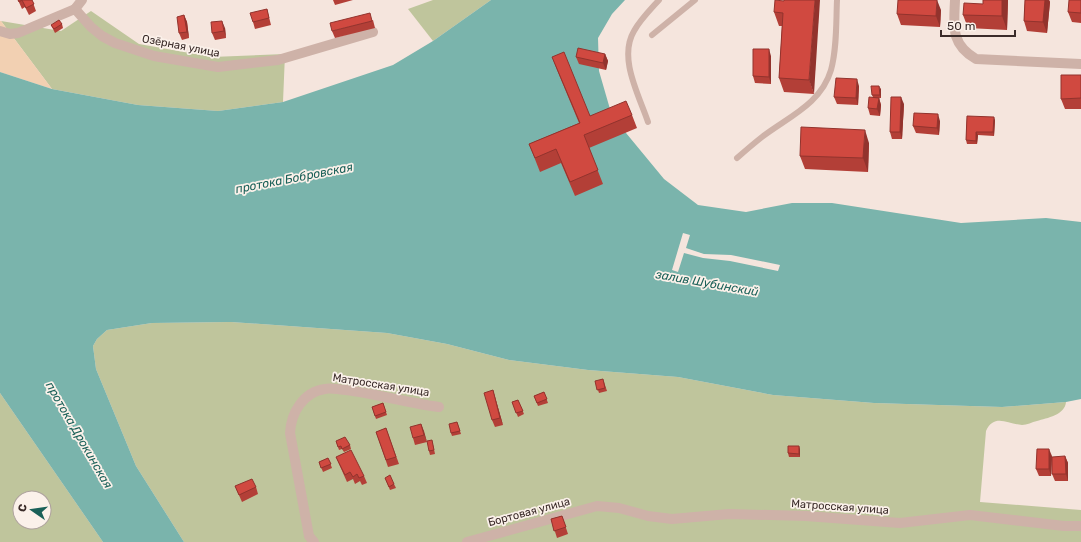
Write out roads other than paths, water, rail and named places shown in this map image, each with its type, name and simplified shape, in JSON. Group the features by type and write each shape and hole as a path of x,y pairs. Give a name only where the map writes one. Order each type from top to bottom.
{"street":[{"path":"0,31 10,34 18,33 75,9 82,0"},
{"path":"955,0 954,33 961,46 968,54 976,59 1081,64"},
{"name":"Озёрная улица","path":"75,9 91,27 102,36 116,44 154,56 218,66 278,60 373,32"},
{"name":"Матросская улица","path":"314,542 309,536 290,433 290,422 296,409 304,400 312,393 326,388 354,391 411,403 439,407"},
{"name":"Матросская улица","path":"597,506 620,508 648,516 672,519 729,514 806,516 900,523 970,515 1064,526 1081,526"},
{"name":"Бортовая улица","path":"467,542 597,506"}],"lane":[{"path":"648,122 629,69 627,50 633,32 659,0"},
{"path":"652,36 695,0"},
{"path":"737,158 763,136 809,104 821,92 831,70 835,42 837,0"}],"water":[{"path":"491,0 625,0 612,14 598,38 599,71 612,116 664,179 698,205 746,212 792,203 832,203 961,223 1046,218 1081,222 1081,399 1066,402 1002,407 874,403 773,395 678,377 588,370 509,360 447,344 387,333 231,322 152,323 107,330 97,339 93,346 96,369 136,466 184,542 103,542 0,393 0,72 52,89 138,105 218,111 283,102 393,65 433,41"}],"water label":[{"name":"протока Бобровская","path":"294,178"},
{"name":"залив Шубинский","path":"707,283"},
{"name":"протока Дрокинская","path":"79,435"}]}
